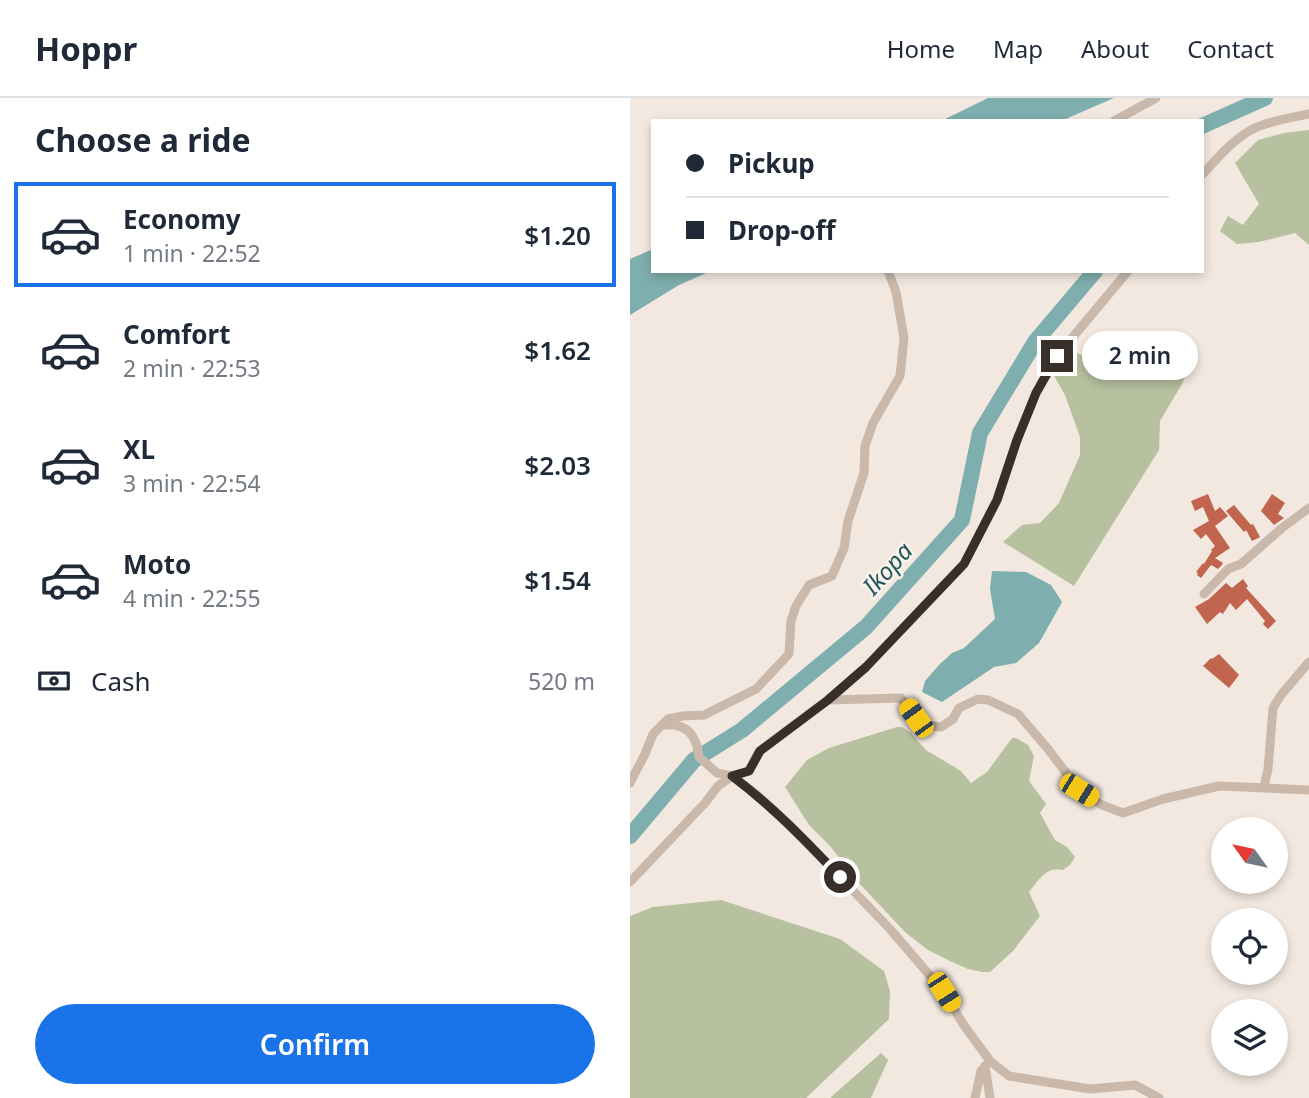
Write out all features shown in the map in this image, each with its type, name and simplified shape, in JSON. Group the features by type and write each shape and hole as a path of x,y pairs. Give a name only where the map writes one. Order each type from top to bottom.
{"street":[{"path":"1118,119 1156,98"},
{"path":"1204,173 1224,151 1248,132 1280,120 1309,114"},
{"path":"630,783 653,734 668,719 704,715 756,689 789,654 791,621 796,606 809,585 832,576 844,548 848,521 864,473 865,446 873,423 900,376 904,338 896,292 889,273"},
{"path":"630,882 718,786 732,776 749,771 760,751 828,700 866,667 964,564 997,500 1036,393 1057,356 1126,273"},
{"path":"1203,594 1228,569 1241,564 1282,528 1309,509"},
{"path":"1264,787 1273,708 1309,663"},
{"path":"828,700 901,698 925,725 941,726 953,719 959,708 978,699 988,700 1018,714 1079,790 1123,813 1163,799 1219,786 1309,790"},
{"path":"693,715 685,726 697,743 699,757 717,773 732,776 756,794 790,825 890,929 944,992 988,1064 1009,1076 1090,1088 1135,1085 1159,1098"},
{"path":"663,725 674,724 688,730"},
{"path":"975,1098 981,1071 988,1064"},
{"path":"988,1064 990,1098"}],"green space":[{"path":"1309,130 1309,245 1295,233 1259,242 1237,244 1220,231 1228,216 1243,225 1259,204 1235,163 1258,140"},
{"path":"1168,346 1198,349 1182,384 1160,421 1159,450 1074,586 1003,542 1022,525 1040,523 1059,503 1080,455 1080,437 1065,395 1053,374 1075,352 1099,363 1130,351"},
{"path":"897,727 910,732 926,750 961,771 971,783 987,772 1012,738 1028,745 1034,756 1029,781 1046,804 1040,813 1055,840 1067,847 1075,857 1063,870 1052,870 1043,875 1029,892 1040,916 1013,951 990,972 968,969 950,961 928,950 906,933 809,825 785,787 807,760 829,748"},
{"path":"721,900 840,939 884,971 890,991 889,1019 806,1098 630,1098 630,916 653,907"},
{"path":"881,1053 888,1060 871,1098 830,1098"}],"water":[{"path":"988,98 1114,98 1066,119 945,119"},
{"path":"651,250 651,273 706,273 679,285 630,315 630,259"},
{"path":"992,571 1026,572 1051,585 1062,602 1039,643 1016,663 994,667 942,702 922,692 925,681 952,653 964,648 995,619 990,589"}],"building":[{"path":"1208,494 1215,511 1220,507 1228,516 1215,526 1230,548 1215,558 1223,563 1221,566 1218,569 1211,565 1201,578 1196,572 1215,546 1206,534 1201,539 1193,530 1209,521 1203,507 1195,511 1191,501"},
{"path":"1272,494 1285,503 1278,514 1284,518 1274,525 1261,511"},
{"path":"1234,505 1251,525 1253,524 1260,537 1252,541 1246,530 1244,532 1226,511"},
{"path":"1243,579 1248,586 1246,588 1276,621 1268,629 1263,624 1265,621 1247,599 1236,610 1230,603 1223,614 1220,612 1207,624 1195,607 1209,599 1226,583 1232,588"},
{"path":"1219,654 1239,675 1229,688 1203,666"}],"waterway":[{"name":"Ikopa","path":"1204,125 1265,98"},
{"name":"Ikopa","path":"630,836 694,760 742,730 866,627 962,520 980,433 1035,342 1093,273"}],"route":[{"path":"840,877 790,825 732,776 749,771 760,751 828,700 866,667 964,564 997,500 1036,393 1057,356"}]}
